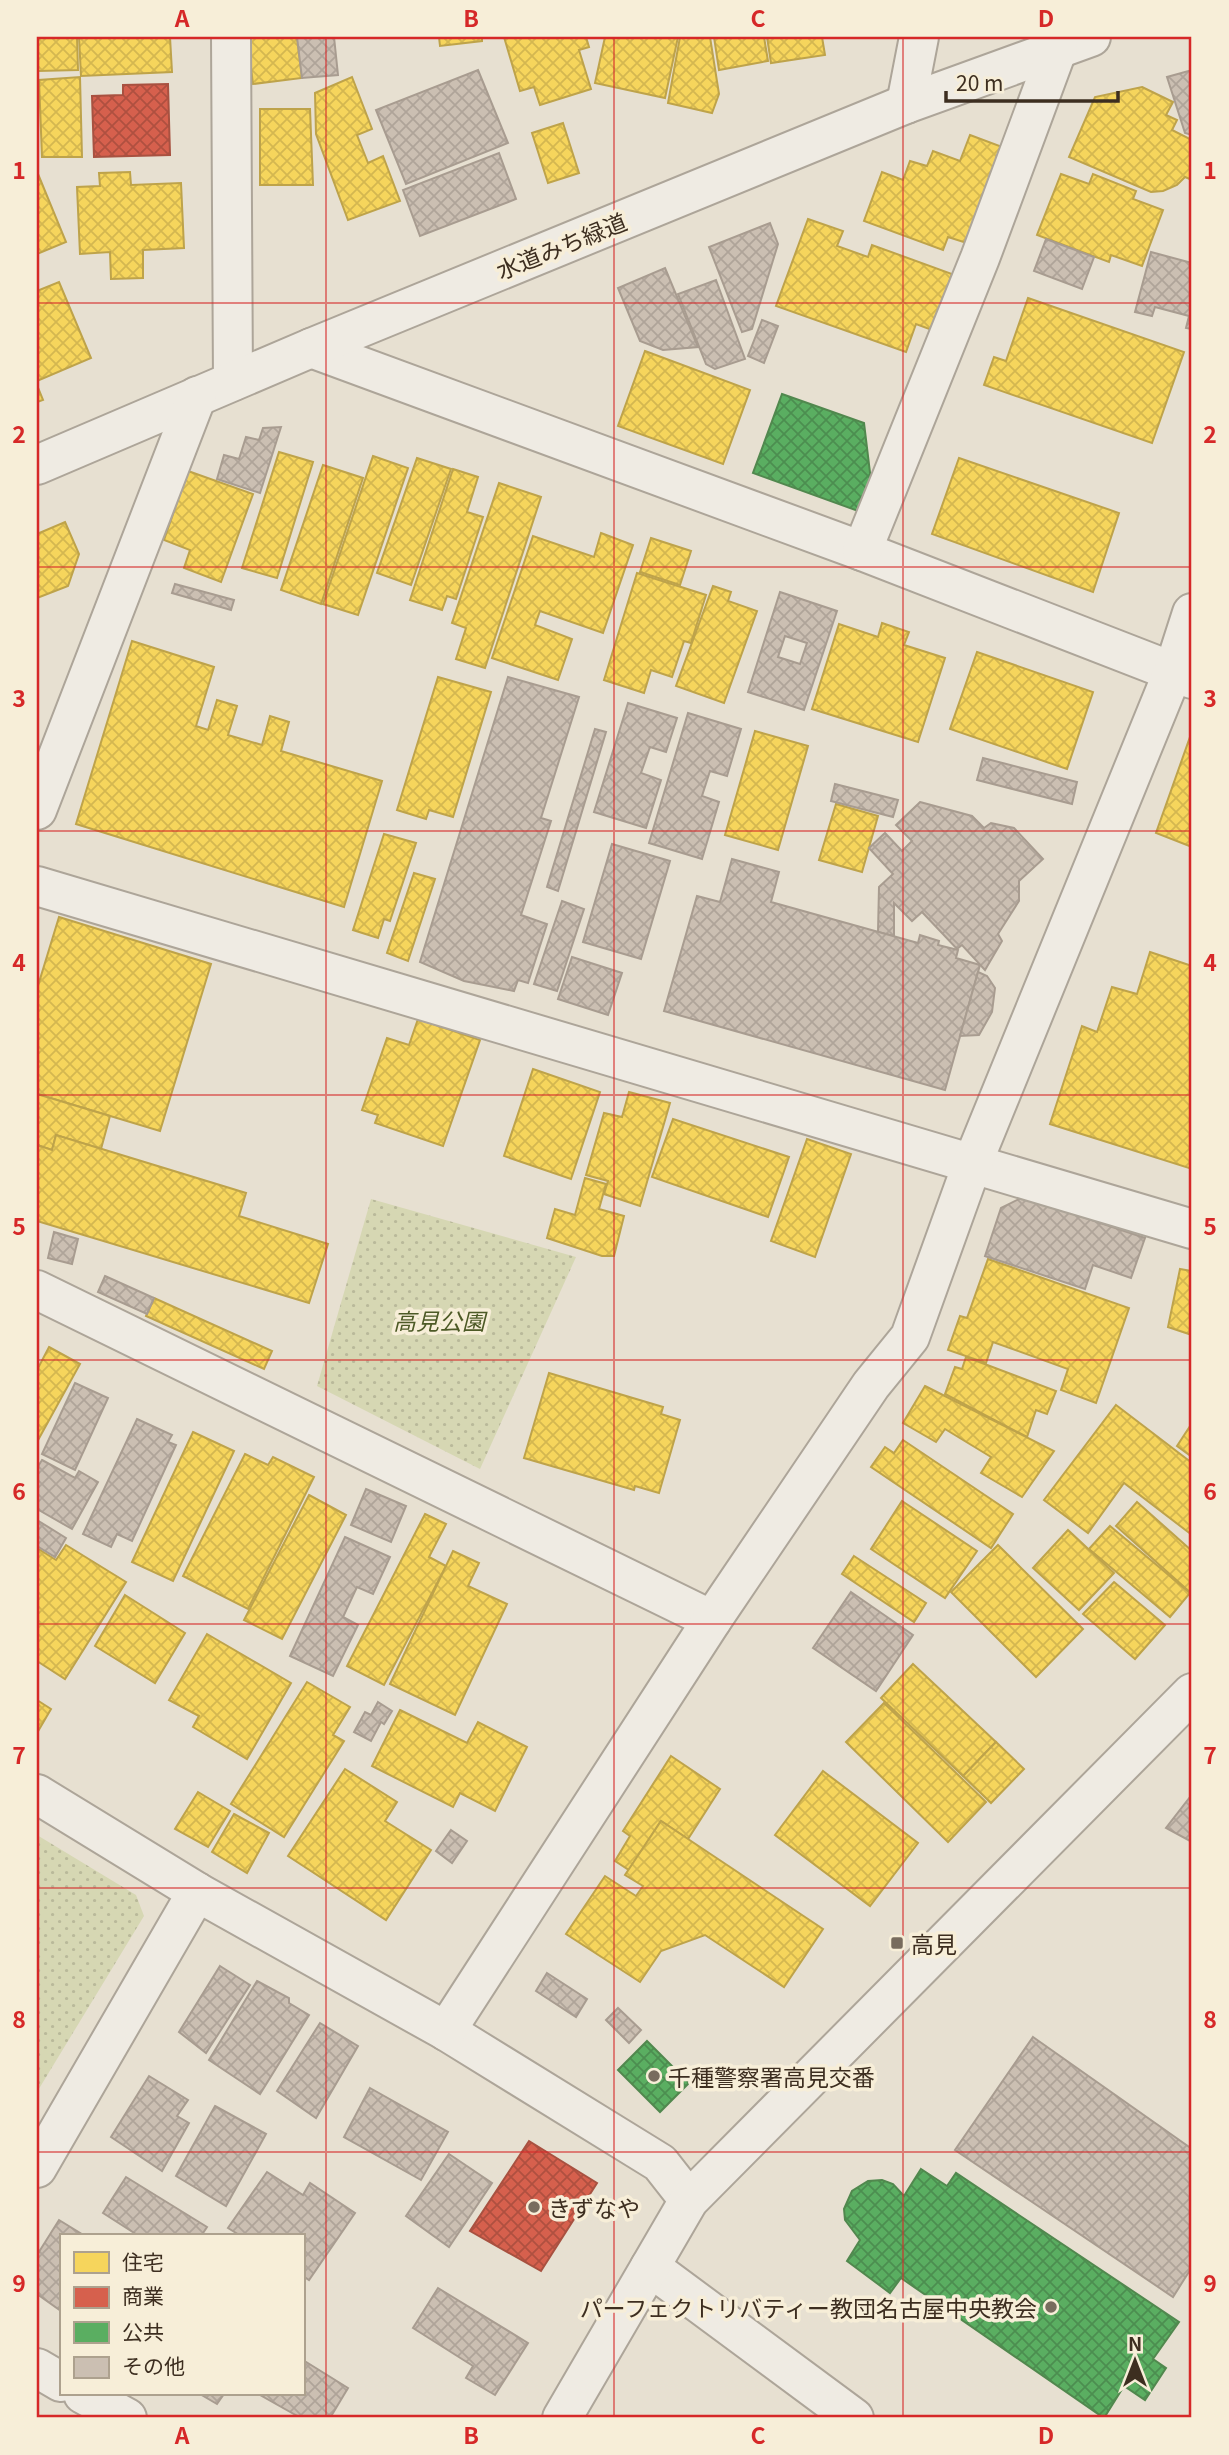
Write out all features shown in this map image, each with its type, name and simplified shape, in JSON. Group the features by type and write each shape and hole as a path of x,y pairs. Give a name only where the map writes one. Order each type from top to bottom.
{"street":[{"path":"231,37 233,381"},
{"path":"906,104 919,37"},
{"path":"862,551 980,258 1074,42"},
{"name":"水道みち緑道","path":"37,465 311,348 906,104 1074,42"},
{"path":"311,348 862,551 1182,675"},
{"path":"37,810 197,396"},
{"path":"446,2031 712,1620 872,1385 910,1337 973,1162 1182,675 1192,613"},
{"path":"37,886 1192,1229"},
{"path":"37,1290 712,1620"},
{"path":"562,2418 689,2200 1192,1693"},
{"path":"37,1794 197,1892 446,2031 660,2163 689,2200"},
{"path":"37,2168 197,1892"},
{"path":"650,2267 854,2418"},
{"path":"37,2368 60,2381"},
{"path":"87,2396 127,2418"}],"green space":[{"name":"高見公園","path":"371,1199 576,1257 480,1469 317,1386"},
{"path":"37,1835 136,1895 144,1916 37,2092"}],"building: 住宅":[{"path":"37,37 77,37 78,70 38,71"},
{"path":"79,37 170,37 172,72 81,76"},
{"path":"247,37 297,37 302,78 253,84"},
{"path":"439,37 482,37 482,41 440,46"},
{"path":"504,37 586,37 589,47 579,50 591,89 540,105 534,87 520,91"},
{"path":"605,37 678,37 665,98 595,83"},
{"path":"680,37 710,37 719,94 712,113 668,103"},
{"path":"714,37 764,37 768,61 719,70"},
{"path":"767,37 822,37 825,55 771,63"},
{"path":"80,77 82,157 42,157 39,80"},
{"path":"352,77 372,129 357,135 368,163 383,156 400,201 348,220 316,134 315,93"},
{"path":"1142,87 1173,102 1166,115 1177,120 1172,130 1192,140 1192,180 1185,177 1177,185 1163,191 1151,192 1069,157 1095,97"},
{"path":"260,109 310,109 313,185 260,185"},
{"path":"563,123 579,173 548,183 532,133"},
{"path":"970,135 1005,148 970,244 948,237 943,250 864,221 882,172 903,180 910,161 927,166 933,151 960,161"},
{"path":"130,172 131,185 181,183 184,248 143,250 143,278 111,279 110,252 80,254 77,187 100,186 99,173"},
{"path":"1061,174 1089,184 1093,174 1136,191 1133,199 1163,210 1142,266 1111,255 1109,262 1037,235"},
{"path":"37,175 66,242 37,254"},
{"path":"808,219 843,231 837,246 868,257 872,245 952,274 932,330 916,324 906,352 776,306"},
{"path":"59,282 91,358 37,381 37,291"},
{"path":"1028,298 1184,352 1152,443 984,385 994,357 1006,361"},
{"path":"645,351 750,390 723,464 618,426"},
{"path":"37,385 43,400 37,402"},
{"path":"279,452 313,462 277,578 242,568"},
{"path":"373,456 408,468 358,615 323,604"},
{"path":"417,458 451,469 411,585 377,573"},
{"path":"959,458 1119,513 1093,592 932,534"},
{"path":"323,465 363,478 321,604 281,590"},
{"path":"453,469 478,477 467,512 483,517 456,599 447,596 442,610 410,600"},
{"path":"188,471 253,494 221,582 184,568 190,550 164,540"},
{"path":"499,483 541,497 485,668 456,659 466,628 452,623"},
{"path":"65,522 79,554 68,586 37,598 37,534"},
{"path":"601,533 633,545 603,633 540,611 535,625 572,639 558,680 492,658 533,536 594,557"},
{"path":"651,538 691,551 680,585 640,572"},
{"path":"637,573 706,595 691,643 684,641 672,677 651,670 644,693 604,680"},
{"path":"713,586 731,592 728,601 757,611 724,703 676,686"},
{"path":"882,623 909,632 904,645 945,658 918,742 812,709 839,624 878,637"},
{"path":"132,641 214,667 196,726 208,730 217,700 237,706 228,735 262,745 270,716 289,722 281,751 382,781 344,907 76,824"},
{"path":"977,652 1093,692 1067,769 950,729"},
{"path":"438,677 491,692 453,817 429,810 426,819 397,810"},
{"path":"755,731 808,746 778,850 725,835"},
{"path":"1190,737 1192,738 1192,847 1156,833"},
{"path":"836,804 878,816 862,872 819,860"},
{"path":"384,834 416,843 390,921 384,919 378,938 353,930"},
{"path":"414,873 435,879 408,961 387,953"},
{"path":"59,917 211,964 160,1131 37,1094 37,989"},
{"path":"1150,952 1192,966 1192,1169 1050,1124 1082,1026 1097,1032 1112,987 1137,994"},
{"path":"418,1019 480,1040 443,1146 375,1123 378,1115 362,1110 387,1038 409,1045"},
{"path":"533,1069 600,1092 571,1179 504,1156"},
{"path":"629,1092 670,1103 640,1206 604,1194 608,1181 586,1175 604,1113 622,1117"},
{"path":"37,1094 110,1116 101,1149 56,1135 52,1150 37,1145"},
{"path":"673,1119 789,1157 768,1217 652,1177"},
{"path":"56,1135 246,1193 239,1216 328,1244 309,1303 37,1221 37,1145 52,1150"},
{"path":"807,1139 851,1154 815,1257 771,1241"},
{"path":"585,1178 606,1184 599,1209 624,1216 614,1256 602,1256 547,1238 555,1209 575,1215"},
{"path":"988,1259 1129,1308 1096,1403 1061,1390 1068,1369 993,1342 986,1363 948,1350 960,1316 967,1318"},
{"path":"1180,1269 1192,1271 1192,1335 1168,1327"},
{"path":"154,1298 272,1351 264,1369 146,1316"},
{"path":"49,1347 80,1364 37,1442 37,1370"},
{"path":"966,1357 1056,1391 1047,1414 1036,1410 1027,1437 945,1394 955,1367 962,1369"},
{"path":"549,1373 663,1407 661,1414 680,1420 659,1493 635,1486 634,1490 524,1458"},
{"path":"925,1386 1054,1451 1022,1497 981,1473 991,1457 945,1429 936,1442 903,1423"},
{"path":"1116,1405 1192,1463 1192,1535 1124,1483 1088,1533 1044,1500"},
{"path":"1192,1423 1192,1457 1177,1446"},
{"path":"193,1432 234,1451 173,1581 132,1562"},
{"path":"903,1440 1013,1514 991,1548 871,1467 885,1447 894,1453"},
{"path":"245,1454 268,1465 273,1457 314,1477 248,1609 183,1576"},
{"path":"309,1495 346,1515 282,1639 244,1620"},
{"path":"902,1501 977,1551 945,1598 871,1549"},
{"path":"1137,1502 1192,1551 1192,1594 1116,1526"},
{"path":"425,1514 446,1524 429,1557 446,1566 384,1685 347,1666"},
{"path":"1110,1526 1190,1593 1170,1617 1089,1549"},
{"path":"1068,1530 1114,1573 1079,1610 1033,1568"},
{"path":"66,1545 126,1582 65,1679 37,1661 37,1548 56,1560"},
{"path":"998,1545 1083,1629 1036,1677 951,1592"},
{"path":"453,1551 479,1563 468,1586 507,1604 455,1715 390,1684"},
{"path":"854,1556 926,1603 914,1622 842,1574"},
{"path":"1114,1582 1165,1625 1135,1659 1083,1614"},
{"path":"125,1595 185,1633 155,1683 95,1646"},
{"path":"207,1634 291,1683 247,1759 193,1727 199,1716 169,1700"},
{"path":"913,1664 996,1742 963,1776 881,1698"},
{"path":"307,1682 350,1707 333,1735 344,1741 284,1837 231,1804"},
{"path":"37,1700 51,1709 37,1733"},
{"path":"884,1703 986,1802 948,1842 846,1742"},
{"path":"400,1710 467,1743 478,1722 527,1747 495,1811 460,1793 453,1807 372,1766"},
{"path":"996,1742 1024,1769 991,1803 963,1776"},
{"path":"671,1756 720,1789 688,1839 661,1821 629,1870 615,1861 630,1836 623,1831"},
{"path":"345,1769 397,1802 385,1821 431,1850 386,1920 288,1856"},
{"path":"823,1771 918,1843 870,1906 775,1835"},
{"path":"198,1792 230,1811 208,1847 175,1829"},
{"path":"234,1814 269,1833 247,1873 212,1852"},
{"path":"661,1821 823,1929 784,1987 705,1935 661,1951 640,1982 566,1934 605,1876 636,1896 643,1886 625,1875"}],"building: 商業":[{"path":"168,84 170,155 94,157 92,96 123,95 123,85"},
{"name":"きずなや","path":"529,2141 597,2183 541,2271 470,2231"}],"building: 公共":[{"path":"782,394 864,423 871,481 861,512 753,473"},
{"name":"千種警察署高見交番","path":"647,2041 689,2083 660,2112 618,2070"},
{"name":"パーフェクトリバティー教団名古屋中央教会","path":"921,2169 947,2186 956,2173 1179,2322 1153,2359 1166,2368 1145,2400 1124,2386 1104,2418 901,2278 890,2293 847,2261 860,2240 845,2220 844,2209 852,2191 868,2181 882,2180 893,2184 904,2196"}],"building: その他":[{"path":"297,37 334,37 338,75 302,78"},
{"path":"478,70 508,143 406,184 376,110"},
{"path":"1192,70 1192,135 1185,133 1167,77"},
{"path":"499,153 516,199 420,236 403,190"},
{"path":"770,223 778,244 752,329 742,332 709,247"},
{"path":"1046,239 1094,257 1082,289 1034,271"},
{"path":"1151,252 1192,263 1192,329 1186,328 1189,316 1155,307 1152,316 1135,312"},
{"path":"665,268 698,347 663,350 640,341 618,288"},
{"path":"716,280 745,359 715,369 706,364 678,294"},
{"path":"762,320 778,326 764,363 748,356"},
{"path":"281,427 260,493 217,479 224,455 239,459 246,437 259,440 263,428"},
{"path":"175,584 234,600 231,610 172,593"},
{"path":"780,592 837,611 804,710 748,692","holes":["785,636 807,643 800,664 778,657"]},
{"path":"508,677 579,697 541,818 551,821 521,915 547,924 528,983 518,980 514,991 464,981 420,962"},
{"path":"628,703 677,718 666,752 650,747 641,773 661,780 646,828 594,812"},
{"path":"688,713 741,729 727,776 710,771 702,796 719,802 702,859 649,843"},
{"path":"595,729 606,732 558,891 547,887"},
{"path":"983,758 1077,782 1072,804 977,780"},
{"path":"835,784 898,800 893,817 831,801"},
{"path":"920,802 972,816 984,828 991,823 1014,828 1043,859 1019,881 1019,901 998,934 1002,941 985,970 962,945 957,949 922,912 912,921 894,903 894,936 878,932 879,887 893,874 869,848 885,833 902,851 912,841 896,825"},
{"path":"612,844 670,861 641,959 583,942"},
{"path":"732,859 779,872 771,902 918,943 920,935 939,941 938,945 958,950 956,958 980,965 945,1090 664,1011 697,896 720,902"},
{"path":"562,901 584,909 557,991 534,984"},
{"path":"572,957 622,973 608,1015 558,999"},
{"path":"978,972 987,976 995,988 992,1012 979,1035 960,1036"},
{"path":"1023,1197 1145,1238 1131,1278 1093,1265 1085,1289 985,1256 1001,1208"},
{"path":"54,1232 78,1239 72,1264 48,1258"},
{"path":"105,1276 154,1298 147,1314 98,1292"},
{"path":"75,1383 108,1398 75,1470 42,1454"},
{"path":"137,1419 172,1435 168,1442 176,1445 132,1541 117,1534 111,1547 83,1534"},
{"path":"42,1460 75,1478 79,1471 98,1482 72,1529 37,1509 37,1468"},
{"path":"366,1489 406,1506 391,1542 351,1525"},
{"path":"37,1520 66,1538 55,1557 37,1546"},
{"path":"345,1537 390,1557 373,1594 357,1587 343,1617 358,1625 333,1676 290,1656"},
{"path":"851,1592 913,1635 876,1691 813,1648"},
{"path":"378,1702 392,1711 384,1724 381,1722 371,1741 354,1732 365,1712 371,1715"},
{"path":"1190,1797 1192,1799 1192,1842 1166,1828"},
{"path":"451,1830 467,1841 452,1863 436,1851"},
{"path":"220,1966 250,1985 206,2053 179,2032"},
{"path":"547,1973 587,1999 576,2017 536,1991"},
{"path":"257,1981 289,1998 289,2003 309,2015 260,2094 209,2060"},
{"path":"618,2008 641,2030 629,2043 606,2020"},
{"path":"320,2023 358,2046 316,2118 277,2091"},
{"path":"1033,2037 1192,2149 1192,2267 1173,2297 955,2150"},
{"path":"149,2076 188,2100 177,2116 189,2123 162,2171 111,2137"},
{"path":"370,2088 448,2132 421,2180 344,2137"},
{"path":"215,2106 266,2134 226,2206 176,2176"},
{"path":"449,2154 492,2183 449,2247 406,2216"},
{"path":"267,2172 303,2195 310,2183 355,2213 309,2280 304,2277 304,2234 238,2234 228,2228"},
{"path":"126,2177 207,2227 202,2234 136,2234 103,2213"},
{"path":"59,2220 82,2234 60,2234 60,2310 37,2294 37,2255"},
{"path":"438,2288 528,2343 495,2395 466,2378 473,2366 413,2328"},
{"path":"304,2361 348,2388 330,2418 301,2418 262,2396 304,2396"},
{"path":"203,2396 223,2396 217,2404"}],"place":[{"name":"高見","path":"897,1943"},
{"name":"千種警察署高見交番","path":"654,2076"},
{"name":"きずなや","path":"534,2207"},
{"name":"パーフェクトリバティー教団名古屋中央教会","path":"1051,2307"}]}
